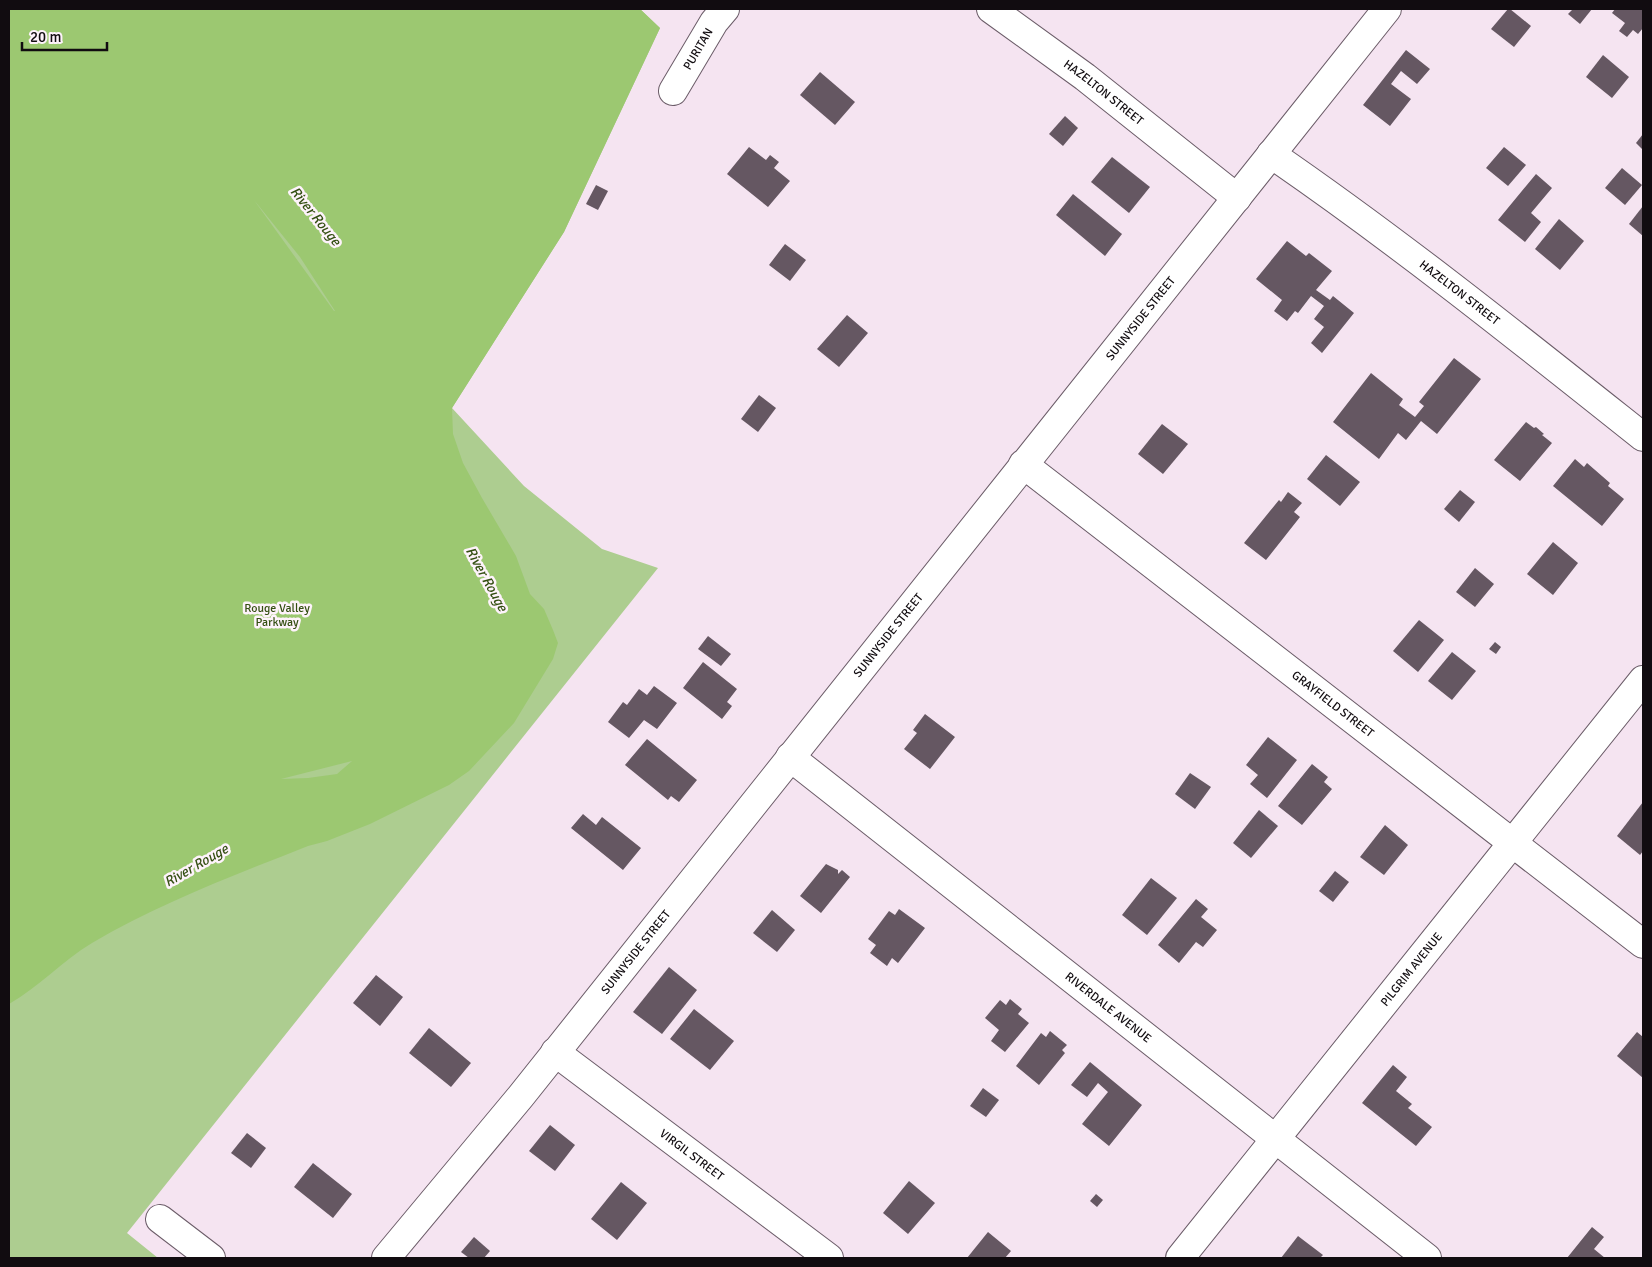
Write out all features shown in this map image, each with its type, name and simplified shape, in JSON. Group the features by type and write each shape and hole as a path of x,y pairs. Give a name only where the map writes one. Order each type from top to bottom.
{"street":[{"name":"PURITAN","path":"673,91 714,22 725,9"},
{"name":"HAZELTON STREET","path":"991,9 1085,77 1237,198"},
{"name":"SUNNYSIDE STREET","path":"386,1258 521,1096 1387,9"},
{"name":"HAZELTON STREET","path":"1271,154 1345,205 1475,304 1643,437"},
{"name":"GRAYFIELD STREET","path":"1023,464 1643,944"},
{"name":"PILGRIM AVENUE","path":"1180,1258 1643,680"},
{"name":"RIVERDALE AVENUE","path":"790,757 1427,1258"},
{"name":"VIRGIL STREET","path":"555,1052 829,1258"},
{"path":"160,1219 211,1258"}],"green space":[{"name":"Rouge Valley Parkway","path":"9,9 640,9 660,28 564,232 452,408 524,486 602,549 658,568 127,1233 158,1258 9,1258"}],"shaded area":[{"name":"Rouge Valley Parkway","path":"9,9 640,9 660,28 564,232 452,408 453,434 463,463 516,556 530,594 544,609 558,643 553,659 514,723 469,771 449,785 370,824 327,841 308,846 198,890 144,915 81,950 9,1004","holes":["254,200 300,257 335,311 334,311","352,761 337,774 281,779"]}],"building":[{"path":"1508,9 1531,26 1514,47 1491,29"},
{"path":"1573,9 1592,9 1580,24 1568,14"},
{"path":"1615,9 1643,9 1643,28 1638,34 1633,30 1627,37 1619,31 1625,23 1612,13"},
{"path":"1406,50 1430,69 1417,84 1401,71 1391,84 1411,99 1390,126 1363,105"},
{"path":"1603,55 1629,77 1612,98 1586,77"},
{"path":"820,72 855,102 835,125 800,95"},
{"path":"1065,116 1078,128 1063,146 1049,134"},
{"path":"1643,134 1643,150 1636,143"},
{"path":"749,147 766,160 770,155 779,162 774,168 790,181 768,207 727,174"},
{"path":"1504,147 1526,165 1508,186 1486,168"},
{"path":"1112,157 1150,187 1129,213 1091,182"},
{"path":"1622,168 1642,185 1625,205 1605,188"},
{"path":"1536,174 1552,188 1531,213 1541,222 1525,242 1498,220"},
{"path":"596,185 608,191 598,210 586,204"},
{"path":"1073,194 1122,234 1105,256 1056,215"},
{"path":"1643,206 1643,236 1629,224"},
{"path":"1559,219 1584,241 1560,270 1535,249"},
{"path":"1287,241 1306,256 1309,253 1332,271 1316,290 1330,300 1333,296 1354,313 1322,353 1311,343 1324,327 1314,319 1324,306 1311,296 1298,313 1295,311 1287,321 1274,311 1282,300 1256,279"},
{"path":"785,244 806,260 790,281 769,265"},
{"path":"847,315 868,333 839,367 817,349"},
{"path":"1454,358 1481,379 1437,434 1421,421 1406,440 1398,433 1379,459 1333,422 1371,373 1403,399 1399,405 1415,417 1424,406 1419,402"},
{"path":"759,395 776,408 758,432 741,419"},
{"path":"1526,422 1534,428 1536,427 1552,443 1520,481 1494,460"},
{"path":"1162,424 1188,444 1163,474 1138,454"},
{"path":"1326,455 1360,482 1340,506 1307,479"},
{"path":"1575,459 1584,467 1587,463 1610,483 1608,486 1624,499 1602,526 1553,486"},
{"path":"1460,490 1475,502 1459,522 1444,509"},
{"path":"1288,492 1302,503 1294,512 1300,517 1266,560 1244,543 1279,500 1281,502"},
{"path":"1553,542 1578,563 1553,595 1527,574"},
{"path":"1475,568 1494,584 1475,607 1456,592"},
{"path":"1419,620 1444,640 1418,672 1393,651"},
{"path":"708,636 731,654 721,666 698,649"},
{"path":"1495,642 1501,647 1496,654 1489,649"},
{"path":"1452,652 1476,671 1452,700 1428,681"},
{"path":"703,662 737,689 727,702 732,706 722,719 683,688"},
{"path":"654,686 677,703 657,729 644,720 629,738 608,722 623,702 627,705 639,689 647,695"},
{"path":"925,714 955,737 930,769 904,749 917,733 913,730"},
{"path":"1268,737 1297,760 1267,798 1250,784 1258,775 1246,765"},
{"path":"647,739 697,780 679,802 671,796 668,800 625,765"},
{"path":"1312,764 1328,777 1324,782 1332,789 1302,825 1278,806"},
{"path":"1190,773 1211,787 1195,809 1175,794"},
{"path":"1643,802 1643,851 1640,855 1617,836"},
{"path":"1259,810 1278,826 1251,858 1233,843"},
{"path":"583,814 596,825 602,817 641,848 623,870 571,828"},
{"path":"1385,825 1408,845 1384,875 1360,857"},
{"path":"826,864 838,870 838,874 842,870 850,877 821,913 800,896"},
{"path":"1335,871 1349,882 1333,902 1319,891"},
{"path":"1151,878 1177,898 1147,935 1122,915"},
{"path":"1196,899 1208,909 1201,917 1217,930 1203,947 1196,942 1179,963 1158,945"},
{"path":"899,909 925,928 898,963 892,958 887,966 870,953 876,945 868,939 889,911 895,915"},
{"path":"772,910 795,930 777,952 753,933"},
{"path":"669,967 697,990 662,1034 633,1012"},
{"path":"376,975 403,997 380,1026 353,1003"},
{"path":"1010,999 1022,1009 1018,1014 1029,1023 1005,1052 991,1041 999,1030 985,1018 1000,1000 1006,1005"},
{"path":"694,1009 734,1041 710,1070 670,1039"},
{"path":"429,1028 471,1063 451,1087 409,1053"},
{"path":"1050,1031 1067,1045 1062,1050 1065,1053 1039,1085 1016,1066 1041,1033 1046,1037"},
{"path":"1637,1032 1643,1037 1643,1078 1617,1056"},
{"path":"1090,1062 1142,1105 1109,1146 1082,1124 1108,1092 1098,1083 1087,1097 1071,1085"},
{"path":"1393,1065 1407,1077 1396,1091 1412,1104 1408,1108 1432,1127 1416,1146 1362,1103"},
{"path":"983,1088 999,1100 986,1117 970,1106"},
{"path":"550,1125 575,1145 555,1171 529,1151"},
{"path":"247,1133 266,1148 251,1168 231,1153"},
{"path":"313,1163 352,1194 333,1218 294,1187"},
{"path":"909,1181 935,1203 908,1234 883,1213"},
{"path":"621,1182 647,1203 617,1240 591,1219"},
{"path":"1096,1194 1103,1200 1097,1207 1090,1201"},
{"path":"1592,1227 1604,1237 1594,1249 1605,1258 1567,1258"},
{"path":"988,1232 1011,1251 1005,1258 967,1258"},
{"path":"1298,1236 1323,1255 1320,1258 1281,1258"},
{"path":"474,1237 490,1251 484,1258 469,1258 461,1252"}],"water label":[{"name":"River Rouge","path":"316,216"},
{"name":"River Rouge","path":"487,579"},
{"name":"River Rouge","path":"196,865"}]}
